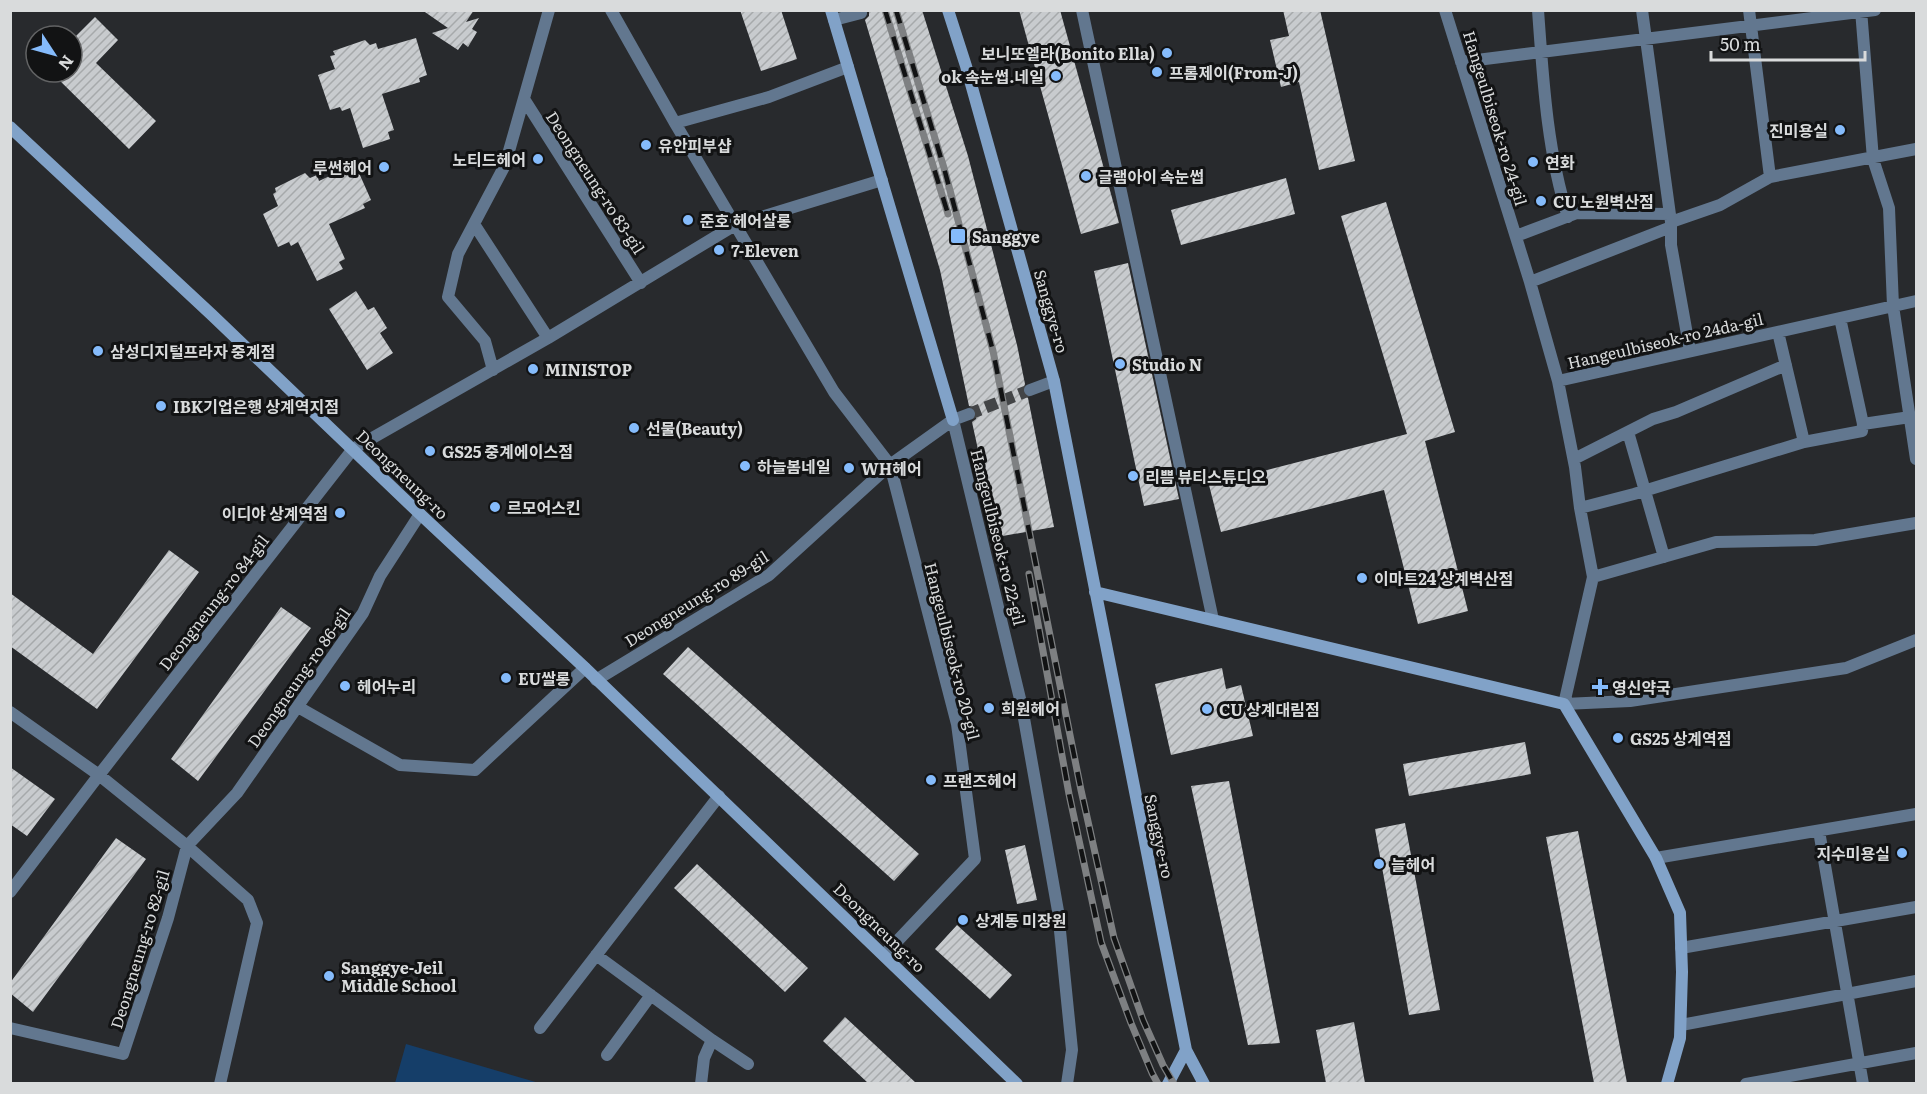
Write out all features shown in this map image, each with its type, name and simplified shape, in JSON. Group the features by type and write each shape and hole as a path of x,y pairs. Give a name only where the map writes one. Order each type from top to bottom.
{"main road":[{"name":"Sanggye-ro","path":"948,10 966,66 1054,381 1186,1050 1204,1083"},
{"name":"Hangeulbiseok-ro 22-gil","path":"833,15 953,420"},
{"name":"Deongneung-ro","path":"10,127 585,668 1017,1083"},
{"path":"1095,591 1564,704 1656,858 1680,913 1681,1025 1680,1038 1668,1083"},
{"path":"1168,1083 1186,1050"}],"street":[{"name":"Deongneung-ro 83-gil","path":"493,370 485,341 448,297 458,254 505,165 549,10"},
{"name":"Hangeulbiseok-ro 20-gil","path":"611,10 834,392 890,465 957,724 975,859 885,954"},
{"path":"1082,10 1213,620"},
{"name":"Hangeulbiseok-ro 24-gil","path":"1445,10 1530,282 1558,381 1574,459 1580,508 1593,576 1564,704"},
{"path":"1538,10 1552,152 1559,189 1568,217"},
{"path":"1642,10 1671,221 1671,245 1690,351"},
{"path":"1749,10 1770,177"},
{"path":"1461,62 1875,10"},
{"path":"1862,12 1873,159 1889,208 1893,306 1917,459"},
{"path":"833,15 861,13"},
{"path":"675,123 769,97 848,68"},
{"name":"Deongneung-ro 83-gil","path":"524,99 641,283"},
{"path":"1530,282 1671,221 1720,205 1770,177 1917,149"},
{"path":"353,449 548,338 735,225 882,180"},
{"path":"1516,236 1577,213 1671,221"},
{"path":"474,224 548,338"},
{"name":"Hangeulbiseok-ro 24da-gil","path":"1558,381 1917,302"},
{"path":"1580,508 1804,442 1862,431 1863,424 1840,318"},
{"name":"Hangeulbiseok-ro 24da-gil","path":"1778,332 1804,442"},
{"path":"1574,459 1653,419 1676,412 1786,365"},
{"path":"1030,390 1054,381"},
{"path":"890,465 953,420 969,414"},
{"path":"1863,424 1910,417"},
{"name":"Hangeulbiseok-ro 22-gil","path":"953,420 1022,706 1058,911 1072,1050 1067,1083"},
{"path":"1628,432 1664,556"},
{"name":"Deongneung-ro 84-gil","path":"10,892 353,449"},
{"name":"Deongneung-ro 89-gil","path":"596,680 769,575 890,465"},
{"name":"Deongneung-ro 86-gil","path":"187,846 237,793 363,613 380,576 420,514"},
{"path":"1593,576 1716,542 1815,540 1917,523"},
{"path":"1564,704 1630,701 1846,668 1917,640"},
{"path":"297,707 400,765 475,770 585,668"},
{"path":"10,711 99,775 187,846 248,900 257,923 220,1083"},
{"path":"540,1028 719,796"},
{"path":"1656,858 1917,814"},
{"path":"1819,831 1863,1083"},
{"name":"Deongneung-ro 82-gil","path":"10,1028 123,1054 168,918 187,846"},
{"path":"1681,948 1917,907"},
{"path":"596,955 748,1064"},
{"path":"1681,1025 1917,981"},
{"path":"607,1055 651,995"},
{"path":"701,1083 704,1058 712,1040"},
{"path":"1746,1083 1917,1053"}],"shaded area":[{"path":"406,1044 539,1083 395,1083"}],"building":[{"path":"422,10 474,10 466,22 479,18 472,29 477,32 468,47 463,43 458,50 432,33 448,28"},
{"path":"740,10 781,10 797,59 761,71"},
{"name":"Sanggye","path":"869,10 922,10 968,156 1017,345 1025,384 1022,392 1028,398 1054,527 997,537 972,422 976,419 977,412 974,407 969,406 940,270 865,20 869,16"},
{"path":"1019,10 1060,10 1119,223 1081,234"},
{"path":"1283,10 1320,10 1355,161 1319,170 1299,82 1281,87 1270,40 1289,36"},
{"path":"95,17 118,40 96,63 156,121 129,149 63,84 84,84 84,28"},
{"path":"416,38 427,75 419,78 420,82 382,94 394,130 388,132 390,139 363,148 350,108 342,111 340,107 330,110 318,75 335,69 330,56 335,55 333,51 365,40 370,45 376,43 378,49"},
{"path":"355,164 371,200 363,204 365,208 329,224 345,259 339,262 343,269 317,281 298,242 291,246 289,242 278,247 263,214 278,206 273,194 276,192 275,188 305,173 310,178 317,175 319,181"},
{"path":"1286,178 1295,214 1181,245 1171,210"},
{"path":"1386,202 1455,432 1425,441 1468,611 1418,624 1384,490 1221,532 1209,485 1407,434 1341,216"},
{"path":"1128,263 1179,499 1144,506 1094,271"},
{"path":"356,291 368,310 374,307 387,328 380,333 393,353 367,370 329,309"},
{"path":"169,550 199,572 97,709 10,646 10,593 93,654"},
{"path":"281,607 311,628 198,781 171,759"},
{"path":"688,647 919,854 894,881 663,674"},
{"path":"1222,668 1226,689 1241,685 1253,736 1171,755 1155,684"},
{"path":"1525,742 1531,774 1409,796 1403,764"},
{"path":"10,767 55,799 27,836 10,824"},
{"path":"1229,781 1280,1043 1248,1045 1191,786"},
{"path":"1405,823 1440,1010 1409,1015 1375,829"},
{"path":"1578,831 1627,1083 1594,1083 1546,837"},
{"path":"116,838 146,859 33,1012 10,993 10,983"},
{"path":"1025,845 1037,900 1017,904 1005,850"},
{"path":"697,864 808,968 785,992 674,888"},
{"path":"957,925 1012,975 990,999 935,949"},
{"path":"845,1017 916,1083 868,1083 823,1041"},
{"path":"1354,1022 1365,1083 1326,1083 1316,1030"}],"tunnel":[{"path":"969,414 1030,390"}],"railway":[{"path":"885,10 948,214"},
{"path":"896,10 944,168 993,351 1081,790 1114,938 1143,1020 1174,1084"},
{"path":"1029,574 1069,794 1101,942 1131,1023 1158,1084"}],"place":[{"name":"보니또엘라(Bonito Ella)","path":"1167,53"},
{"name":"프롬제이(From-J)","path":"1157,72"},
{"name":"ok 속눈썹.네일","path":"1056,76"},
{"name":"진미용실","path":"1840,130"},
{"name":"유안피부샵","path":"646,145"},
{"name":"노티드헤어","path":"538,159"},
{"name":"연화","path":"1533,162"},
{"name":"루썬헤어","path":"384,167"},
{"name":"글램아이 속눈썹","path":"1086,176"},
{"name":"CU 노원벽산점","path":"1541,201"},
{"name":"준호 헤어살롱","path":"688,220"},
{"name":"Sanggye","path":"958,236"},
{"name":"7-Eleven","path":"719,250"},
{"name":"삼성디지털프라자 중계점","path":"98,351"},
{"name":"Studio N","path":"1120,364"},
{"name":"MINISTOP","path":"533,369"},
{"name":"IBK기업은행 상계역지점","path":"161,406"},
{"name":"선물(Beauty)","path":"634,428"},
{"name":"GS25 중계에이스점","path":"430,451"},
{"name":"하늘봄네일","path":"745,466"},
{"name":"WH헤어","path":"849,468"},
{"name":"리쁨 뷰티스튜디오","path":"1133,476"},
{"name":"르모어스킨","path":"495,507"},
{"name":"이디야 상계역점","path":"340,513"},
{"name":"이마트24 상계벽산점","path":"1362,578"},
{"name":"EU쌀롱","path":"506,678"},
{"name":"헤어누리","path":"345,686"},
{"name":"영신약국","path":"1600,687"},
{"name":"희원헤어","path":"989,708"},
{"name":"CU 상계대림점","path":"1207,709"},
{"name":"GS25 상계역점","path":"1618,738"},
{"name":"프랜즈헤어","path":"931,780"},
{"name":"지수미용실","path":"1902,853"},
{"name":"늘헤어","path":"1379,864"},
{"name":"상계동 미장원","path":"963,920"},
{"name":"Sanggye-Jeil Middle School","path":"329,976"}]}
